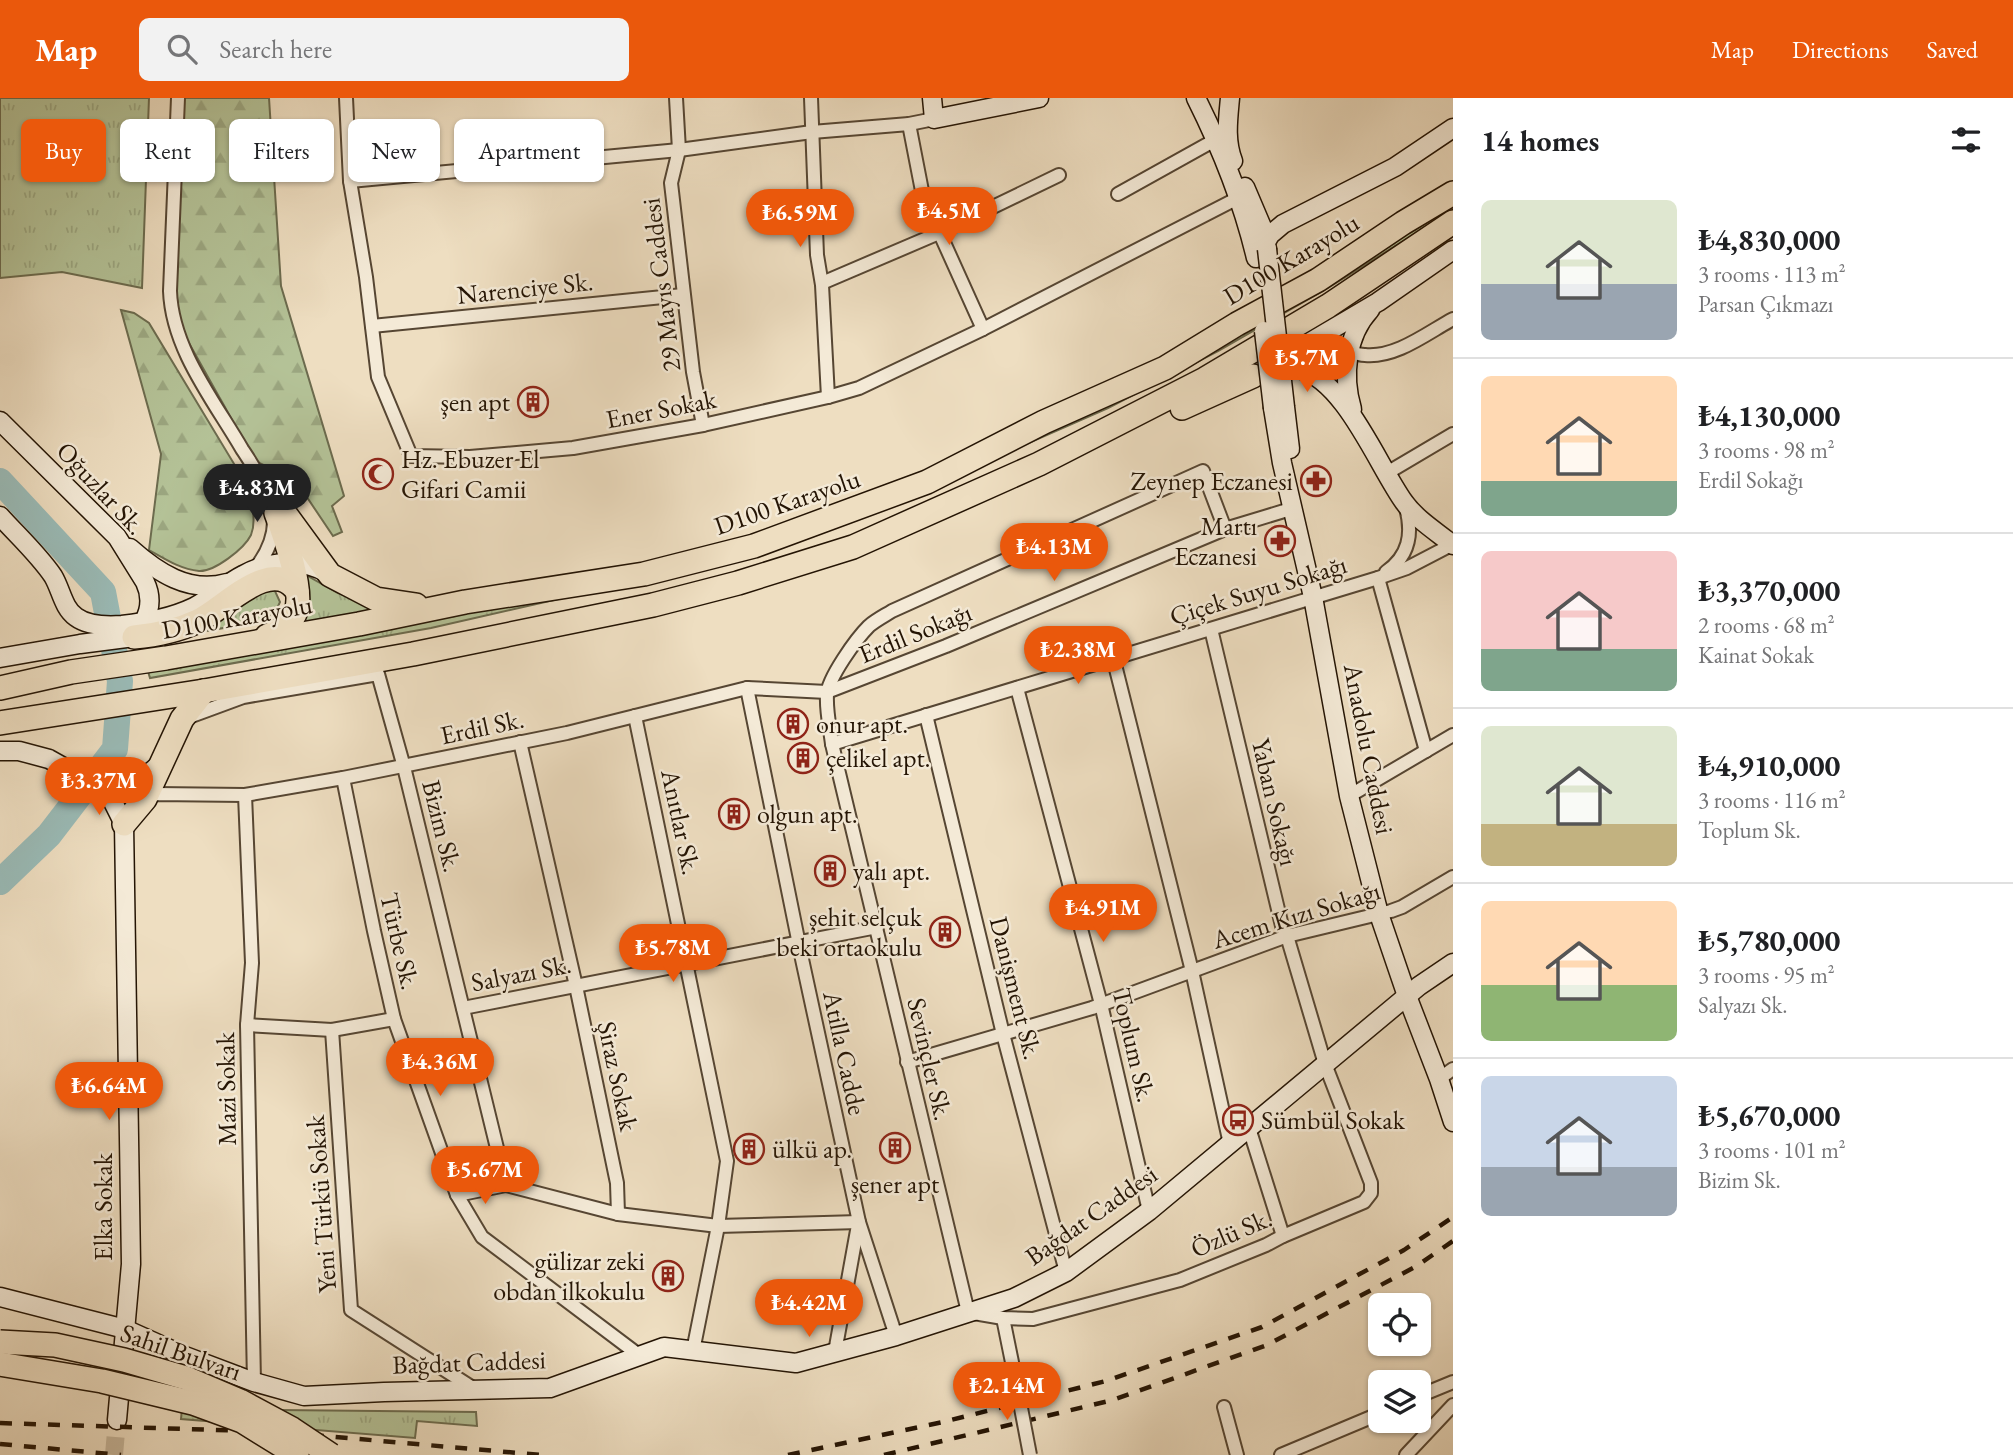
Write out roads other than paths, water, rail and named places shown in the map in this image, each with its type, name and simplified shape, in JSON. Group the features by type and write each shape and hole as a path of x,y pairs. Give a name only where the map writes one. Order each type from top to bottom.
{"highway":[{"name":"D100 Karayolu","path":"0,688 71,672 166,658 465,603 644,575 754,546 927,482 1044,422 1165,368 1237,324 1318,280 1453,193"},
{"path":"0,723 204,691 400,656 653,605 738,583 853,547 1039,464 1205,379 1328,306 1453,222"},
{"path":"1039,464 1152,421 1253,376"},
{"path":"191,653 262,638 292,620 297,610 299,599 291,563 280,523 262,482"},
{"path":"262,482 330,575 365,594 387,602 421,605 465,603"},
{"path":"139,629 168,632 200,620 263,580 276,578 288,581 297,591"},
{"path":"124,824 145,799 183,719 204,691"},
{"path":"108,792 124,790 145,780 160,767"},
{"path":"0,1333 23,1335 55,1345"},
{"name":"Sahil Bulvarı","path":"0,1342 55,1345 124,1360 197,1383 240,1401 331,1455"},
{"name":"Sahil Bulvarı","path":"0,1364 102,1381 193,1403 242,1421 297,1455"},
{"path":"0,1374 48,1372"}],"street":[{"path":"178,98 170,291 172,311 179,335 205,388 262,482 273,515 274,532 256,569"},
{"name":"Ener Sokak","path":"346,98 348,140"},
{"name":"29 Mayıs Caddesi","path":"677,98 680,150 671,183 693,372 703,425"},
{"path":"811,98 817,255 822,283 828,397"},
{"path":"932,98 934,119"},
{"path":"440,173 680,150 812,132 909,124 1039,98"},
{"name":"Anadolu Caddesi","path":"1230,98 1227,122 1229,148 1262,228 1282,463 1313,597 1349,796 1379,914 1407,996 1446,1074 1453,1122"},
{"name":"Anadolu Caddesi","path":"1197,99 1250,233 1263,250"},
{"path":"909,124 923,196 983,329"},
{"path":"1263,250 1270,235 1283,224 1395,167 1453,128"},
{"path":"1118,194 1214,140"},
{"path":"822,283 939,233 1059,175"},
{"name":"Ener Sokak","path":"350,182 378,377 411,456 470,457 573,448 703,425 859,388 983,329 1238,198"},
{"path":"1253,376 1378,302 1453,250"},
{"name":"Narenciye Sk.","path":"372,326 684,295"},
{"path":"1356,422 1346,382 1349,351 1358,328 1378,302"},
{"path":"1349,351 1366,356 1398,349 1453,319"},
{"path":"1253,376 1289,368 1300,369 1312,374 1332,390 1356,422 1405,504 1410,522 1409,542 1396,565 1378,578 1426,751"},
{"name":"Oğuzlar Sk.","path":"0,421 117,537 149,589 149,610 139,629"},
{"path":"1387,472 1453,433"},
{"path":"827,692 853,645 869,627 892,611 1203,471 1225,529"},
{"path":"1405,504 1453,545"},
{"name":"Erdil Sokağı","path":"827,692 946,646 1225,529 1294,508"},
{"path":"0,516 48,569 69,610 80,620 139,629"},
{"path":"117,537 152,566 179,581 205,586 233,581"},
{"name":"Çiçek Suyu Sokağı","path":"832,744 1378,578 1407,568 1453,545"},
{"path":"0,658 73,645 139,629 191,608 233,581 268,565 291,563 313,566 330,575"},
{"path":"73,645 80,620"},
{"name":"Yaban Sokağı","path":"1211,629 1282,926 1325,1064"},
{"path":"1113,657 1192,971 1230,1144"},
{"name":"Bizim Sk.","path":"183,719 243,697 378,674 404,766 506,1185"},
{"name":"Erdil Sk.","path":"145,799 155,794 245,795 342,778 520,742 747,688 827,692"},
{"name":"Atilla Cadde","path":"747,688 798,942 859,1222 896,1336"},
{"name":"Toplum Sk.","path":"1017,688 1101,1004 1149,1211"},
{"name":"Sevinçler Sk.","path":"827,692 832,744 968,1312"},
{"name":"Danişment Sk.","path":"926,715 1003,1034 1066,1272"},
{"name":"Anıtlar Sk.","path":"635,716 727,1161 718,1226 693,1351"},
{"path":"1349,796 1453,736"},
{"name":"Şiraz Sokak","path":"520,742 576,986 617,1183 618,1214"},
{"path":"0,751 35,754 58,763 108,792 124,824"},
{"name":"Türbe Sk.","path":"342,778 394,1018 457,1195 482,1237 640,1356"},
{"name":"Mazi Sokak","path":"245,795 252,963 247,1025 254,1382"},
{"name":"Elka Sokak","path":"117,1420 131,1264 124,824"},
{"name":"Acem Kızı Sokağı","path":"907,1062 1101,1004 1287,936 1402,907 1453,877"},
{"name":"Salyazı Sk.","path":"463,1008 877,927"},
{"name":"Bağdat Caddesi","path":"0,1297 125,1329 185,1356 254,1382 304,1396 550,1388 664,1347 796,1363 896,1336 1014,1298 1066,1272 1149,1211 1407,996 1453,962"},
{"path":"247,1025 332,1030 394,1018"},
{"name":"Yeni Türkü Sokak","path":"332,1030 351,1310 477,1391"},
{"name":"Özlü Sk.","path":"968,1312 1003,1318 1033,1319 1180,1280 1364,1202 1371,1193 1371,1183 1325,1064"},
{"path":"1249,1128 1283,1236"},
{"path":"457,1195 506,1185 618,1214 718,1226 859,1222"},
{"name":"Atilla Cadde","path":"835,1352 859,1222"},
{"path":"1003,1318 1030,1455"},
{"path":"1431,1391 1453,1382"},
{"path":"1406,1455 1453,1405"},
{"path":"1224,1408 1237,1455"},
{"path":"1281,1455 1368,1418"}],"waterway":[{"path":"0,481 103,592 120,681 115,749 49,835 0,882"}],"tunnel":[{"path":"114,1455 117,1420"}],"railway":[{"path":"788,1455 943,1422 1106,1381 1262,1327 1404,1250 1453,1217"},
{"path":"884,1455 1113,1400 1267,1345 1415,1267 1453,1241"},
{"path":"0,1423 279,1432 541,1455"},
{"path":"0,1444 121,1455"}],"place":[{"name":"şen apt","path":"533,402"},
{"name":"Hz. Ebuzer El Gifari Camii","path":"378,474"},
{"name":"Zeynep Eczanesi","path":"1316,481"},
{"name":"Martı Eczanesi","path":"1280,541"},
{"name":"onur apt.","path":"793,724"},
{"name":"çelikel apt.","path":"803,758"},
{"name":"olgun apt.","path":"734,814"},
{"name":"yalı apt.","path":"830,871"},
{"name":"şehit selçuk beki ortaokulu","path":"945,932"},
{"name":"Sümbül Sokak","path":"1238,1120"},
{"name":"şener apt","path":"895,1148"},
{"name":"ülkü ap.","path":"749,1149"},
{"name":"gülizar zeki obdan ilkokulu","path":"668,1276"}]}
